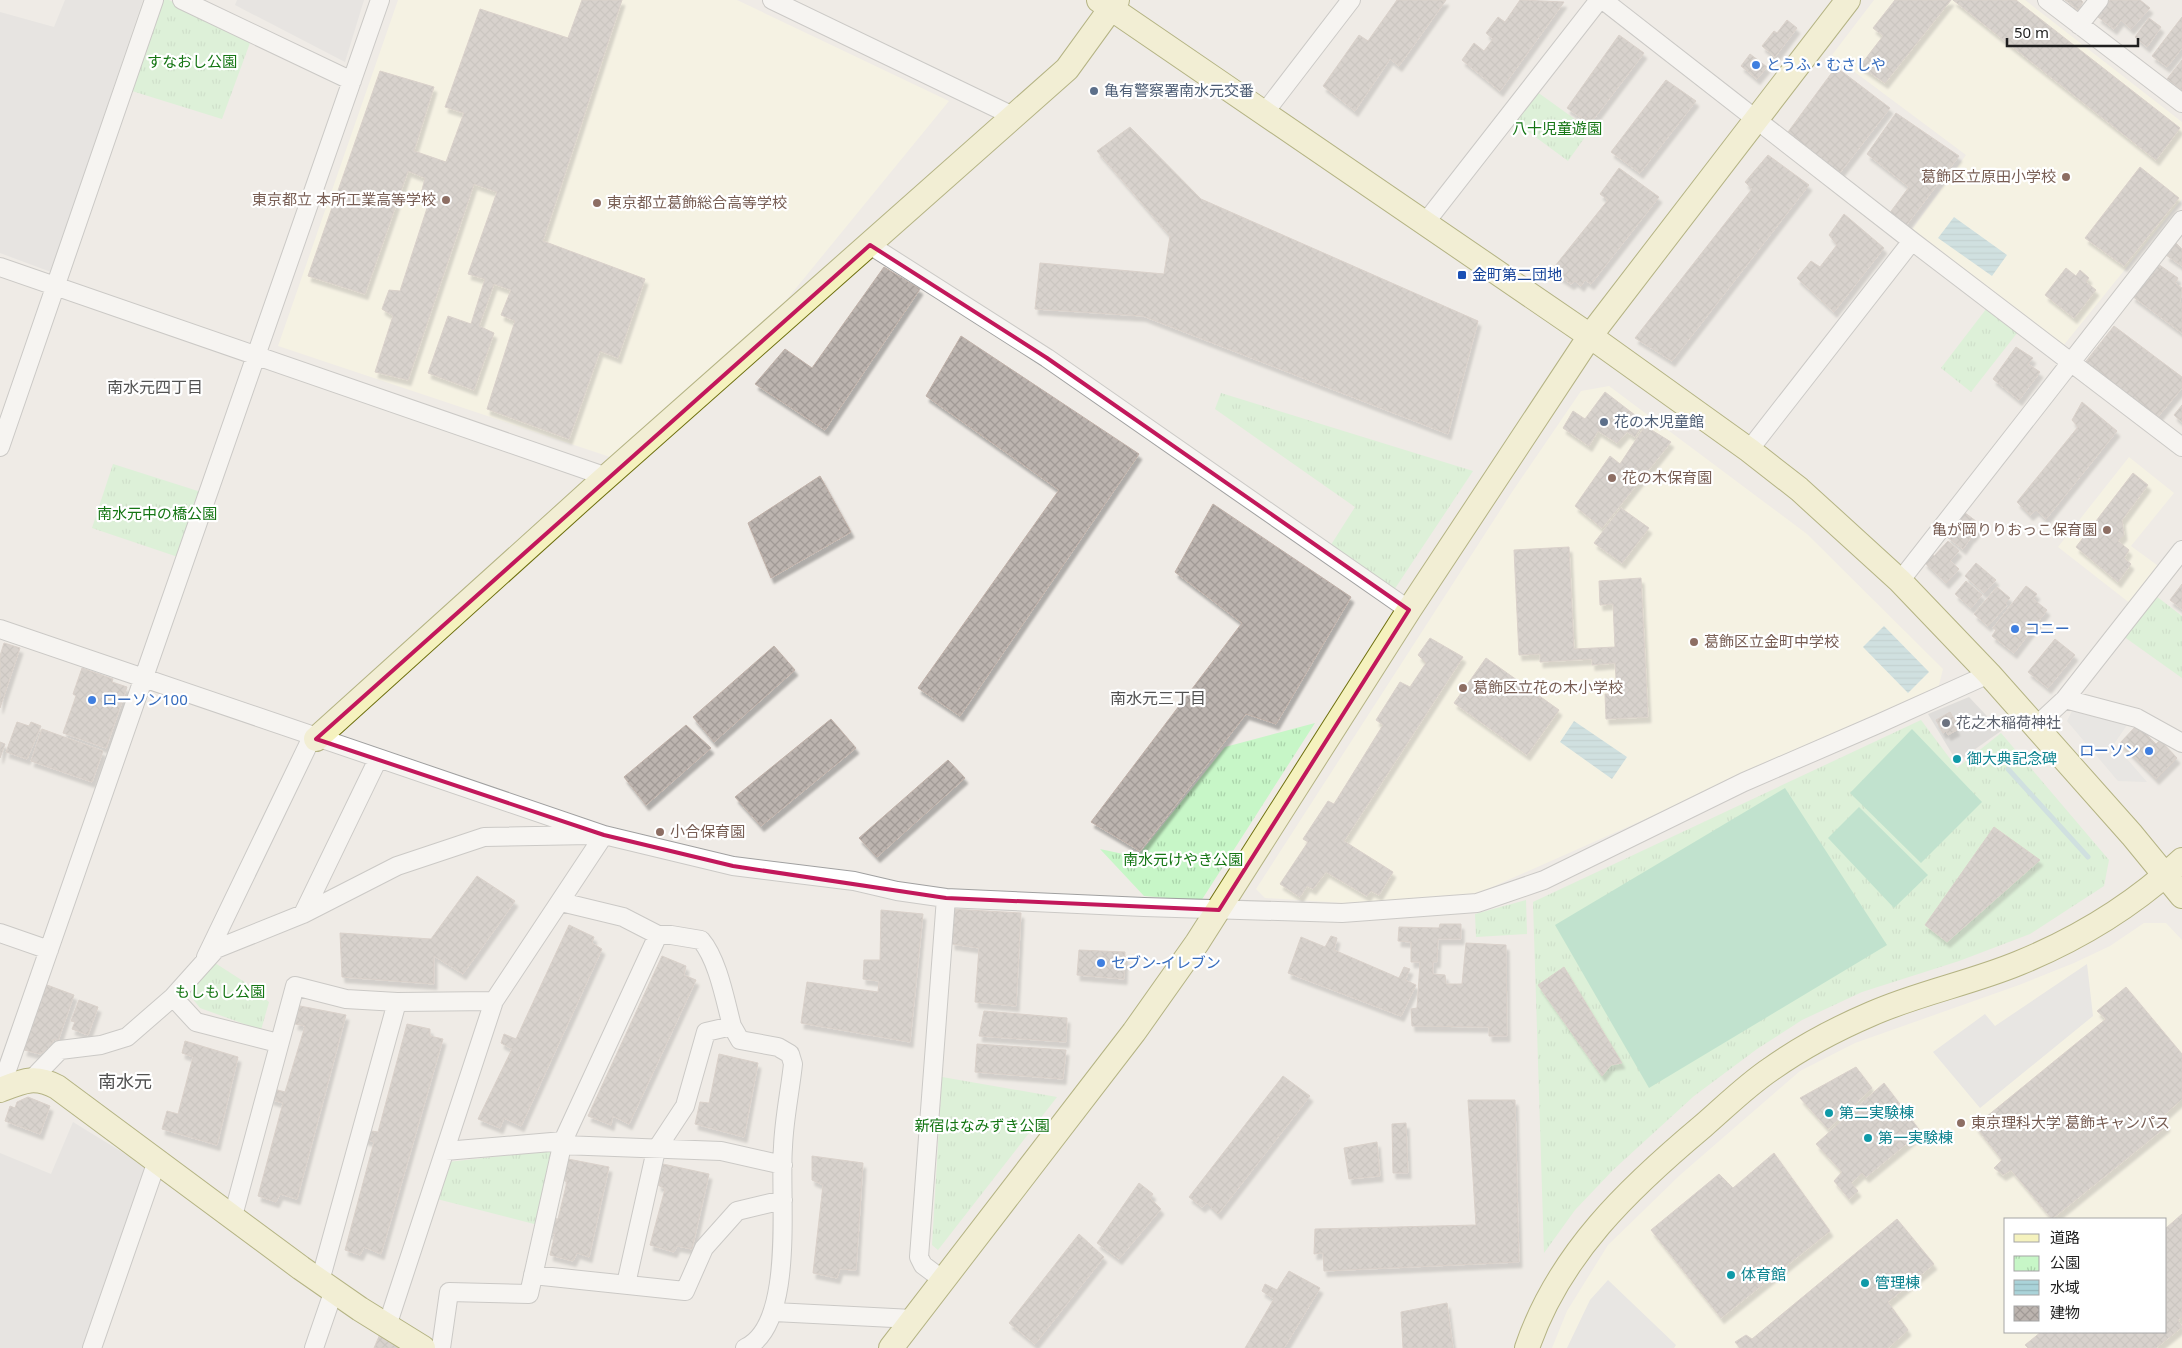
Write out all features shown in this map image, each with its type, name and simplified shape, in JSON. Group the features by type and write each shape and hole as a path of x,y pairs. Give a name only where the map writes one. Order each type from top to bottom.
{"street":[{"path":"0,447 154,0"},
{"path":"182,0 352,81"},
{"path":"0,1090 380,0"},
{"path":"772,0 1015,117"},
{"path":"1265,112 1351,0"},
{"path":"1425,223 1598,0"},
{"path":"1603,0 1912,241 2182,447"},
{"path":"891,1348 1134,1032 1218,910 1409,610 1590,336 1848,0"},
{"path":"2047,0 2182,103"},
{"path":"2079,25 2099,0"},
{"path":"201,966 314,738 1067,69 1109,3 1590,336 1750,450 1799,489 1900,581 2036,726 2174,868 2182,896"},
{"path":"1900,581 2073,362 2182,220"},
{"path":"1750,450 1912,241"},
{"path":"870,245 1047,358 1409,610"},
{"path":"0,267 607,477"},
{"path":"2036,726 2065,699 2182,550"},
{"path":"0,629 314,738 322,738 378,759 604,835 733,866 854,881 897,891 946,898 1218,910 1342,912 1477,904 1544,880 1744,782 1887,721 1989,674"},
{"path":"2065,699 2137,718 2182,743"},
{"path":"303,914 378,759"},
{"path":"0,1090 32,1079 60,1050 101,1045 127,1036 173,998 216,950 303,914 397,866 484,837 604,835"},
{"path":"387,1326 494,1001 604,835"},
{"path":"1527,1348 1554,1288 1592,1231 1627,1192 1770,1069 1821,1038 1872,1013 2017,964 2057,946 2137,898 2174,868"},
{"path":"943,1280 923,1265 919,1257 946,898"},
{"path":"561,902 623,917 658,935 671,935 701,940 707,946 732,1026 740,1040 778,1047 790,1054 793,1064 782,1147 784,1236 774,1312 756,1343 746,1348"},
{"path":"0,933 49,950"},
{"path":"441,1348 449,1292 528,1294 563,1143 658,935"},
{"path":"233,1216 295,986 346,999 398,1002 494,1001"},
{"path":"173,998 196,1022 278,1044"},
{"path":"314,1348 327,1286 398,1002"},
{"path":"626,1284 656,1150 685,1106 706,1032 732,1026"},
{"path":"32,1079 46,1081 57,1087 327,1286 423,1348"},
{"path":"445,1151 563,1143 656,1150 720,1151 783,1165"},
{"path":"92,1348 157,1161"},
{"path":"533,1275 685,1291 704,1248 737,1211 783,1200"},
{"path":"774,1312 913,1319"}],"highlighted area":[{"path":"870,245 1047,358 1409,610 1219,910 946,898 733,866 604,835 316,739"}],"shaded area":[{"path":"65,0 143,0 51,272 0,253 0,12 54,27"},
{"path":"237,0 364,0 345,62 235,5"},
{"name":"東京都立葛飾総合高等学校","path":"398,0 737,0 949,101 783,304 613,458 278,346"},
{"name":"葛飾区立原田小学校","path":"1874,0 2025,0 2182,122 2182,199 2063,346 1911,231 1966,155 1832,55"},
{"path":"1609,386 1807,534 1943,669 1938,689 1472,896 1344,903 1265,898 1256,889 1512,492 1581,391"},
{"name":"亀が岡りりおっこ保育園","path":"2129,457 2174,493 2131,546 2161,568 2131,604 2058,547"},
{"path":"1969,697 2001,731 1957,762 1928,714"},
{"path":"2072,711 2127,725 2114,744 2147,782 2118,781 2067,721"},
{"name":"東京理科大学 葛飾キャンパス","path":"2144,923 2166,923 2182,940 2182,1348 1552,1348 1567,1311 1608,1245 1680,1175 1800,1071 1855,1043 2019,985 2110,946"},
{"path":"2087,964 2093,1016 1980,1108 1933,1052 1985,1014 1995,1026"},
{"path":"73,1122 148,1168 84,1348 0,1348 0,1153 51,1174"},
{"path":"1608,1280 1676,1345 1674,1348 1567,1348 1590,1300"}],"green space":[{"name":"すなおし公園","path":"162,0 169,0 251,40 222,119 132,91"},
{"name":"八十児童遊園","path":"1533,89 1590,130 1568,161 1511,119"},
{"path":"1990,304 2021,328 1971,392 1941,368"},
{"path":"1221,393 1473,471 1392,593 1329,548 1355,507 1215,409"},
{"name":"南水元中の橋公園","path":"113,464 201,492 178,557 92,528"},
{"path":"2156,596 2182,616 2182,678 2123,636"},
{"path":"1921,720 1957,768 2001,733 2109,860 2104,886 2030,934 1959,961 1862,992 1802,1020 1757,1049 1694,1096 1613,1170 1575,1210 1544,1253 1533,902"},
{"name":"南水元けやき公園","path":"1315,723 1201,901 1144,896 1100,849 1137,857 1225,747"},
{"path":"1912,729 1982,802 1921,863 1850,793"},
{"path":"1785,788 1887,945 1649,1088 1555,925"},
{"path":"1859,807 1928,875 1894,908 1828,838"},
{"path":"1526,900 1527,934 1476,937 1475,914"},
{"name":"もしもし公園","path":"215,963 243,981 269,1002 261,1030 200,1008 189,994"},
{"name":"新宿はなみずき公園","path":"942,1077 1057,1097 938,1250 932,1245"},
{"path":"555,1150 538,1225 437,1199 448,1162"}],"water":[{"path":"1954,217 2007,255 1992,276 1938,238"},
{"path":"1884,626 1929,672 1908,693 1863,647"},
{"path":"1574,721 1627,757 1612,779 1560,742"}],"building":[{"path":"582,0 622,0 543,241 645,279 618,358 600,351 569,439 487,409 515,321 501,315 511,290 494,284 479,326 494,333 474,390 428,373 448,316 471,324 485,279 468,274 497,192 474,184 408,380 375,372 393,316 382,309 389,290 400,291 430,199 421,194 425,178 408,171 365,294 308,276 380,71 434,87 414,151 446,162 464,113 445,107 480,9 568,38"},
{"path":"1397,0 1446,0 1399,66 1390,59 1355,111 1323,86 1359,35 1368,41"},
{"path":"1520,0 1564,2 1500,91 1462,60 1474,43 1484,51 1493,39 1486,33 1498,17 1505,22"},
{"path":"1895,0 1951,0 1885,83 1860,66 1883,36 1873,28"},
{"path":"1953,0 2016,0 2180,128 2156,160"},
{"path":"2065,0 2081,0 2083,2 2078,10"},
{"path":"2110,0 2140,0 2150,8 2131,29 2121,20 2114,29 2098,17"},
{"path":"2182,17 2182,48 2167,67 2152,56"},
{"path":"2149,18 2161,27 2147,47 2135,37"},
{"path":"1787,20 1797,28 1775,57 1762,46 1774,31 1777,33"},
{"path":"1619,35 1644,53 1590,124 1567,108"},
{"path":"1750,54 1767,67 1757,79 1741,66"},
{"path":"2182,60 2182,90 2167,79"},
{"path":"1836,67 1890,108 1839,174 1788,132"},
{"path":"1666,80 1696,101 1640,173 1611,152"},
{"path":"1896,113 1959,156 1905,227 1889,214 1909,187 1867,154"},
{"path":"1130,127 1201,199 1478,321 1448,434 1143,316 1035,309 1040,263 1164,274 1170,236 1097,151"},
{"path":"1768,155 1809,185 1672,361 1635,338 1752,189 1745,182"},
{"path":"2140,167 2179,198 2124,266 2085,238"},
{"path":"1619,168 1659,197 1591,284 1585,280 1581,286 1575,281 1571,284 1551,271 1608,200 1600,194"},
{"path":"1844,214 1884,248 1834,312 1797,278 1811,261 1820,267 1837,245 1829,235"},
{"path":"2176,243 2182,249 2182,266 2166,255"},
{"path":"2158,264 2178,278 2175,283 2182,288 2180,302 2182,304 2182,333 2132,296"},
{"path":"884,267 920,289 825,430 755,384 785,349 812,368"},
{"path":"2066,268 2076,276 2080,270 2089,278 2086,282 2096,290 2074,318 2045,295"},
{"path":"2114,326 2182,377 2182,388 2156,419 2083,365"},
{"path":"961,336 1139,454 960,716 918,688 1059,490 926,396"},
{"path":"2016,347 2033,358 2028,364 2040,372 2019,400 1993,379"},
{"path":"1605,392 1644,422 1635,437 1627,432 1617,443 1598,431 1589,446 1563,428 1573,411 1585,419"},
{"path":"2082,402 2117,431 2046,519 2036,510 2030,515 2017,502 2078,427 2072,420"},
{"path":"2182,405 2182,422 2174,415"},
{"path":"1645,426 1671,442 1602,528 1575,506 1610,456 1620,464"},
{"path":"2133,473 2148,485 2122,520 2124,535 2118,541 2129,550 2124,558 2131,564 2118,582 2076,547"},
{"path":"820,476 851,532 771,578 748,523"},
{"path":"1213,504 1351,597 1276,724 1246,714 1140,851 1091,822 1242,623 1175,572"},
{"path":"1621,508 1649,528 1622,563 1594,543"},
{"path":"1964,512 1981,525 1972,537 1955,524"},
{"path":"1955,525 1971,537 1963,549 1947,537"},
{"path":"1948,541 1959,551 1950,561 1959,569 1946,583 1924,562 1932,553 1934,556"},
{"path":"1569,547 1574,649 1615,647 1613,604 1600,605 1599,581 1641,578 1648,717 1606,719 1605,694 1617,694 1615,663 1592,665 1592,659 1540,662 1540,654 1519,655 1514,550"},
{"path":"1976,563 1996,580 1984,593 1965,576"},
{"path":"1966,581 1982,595 1971,608 1955,594"},
{"path":"2182,584 2182,609 2170,600"},
{"path":"2026,586 2037,594 2033,599 2047,610 2014,653 1992,636 1996,630 1993,628"},
{"path":"1997,587 2010,598 2005,603 2007,605 1988,626 1974,614"},
{"path":"1430,638 1463,657 1344,841 1393,872 1379,895 1371,891 1367,896 1326,872 1313,889 1307,886 1300,897 1280,884 1308,842 1303,839 1328,801 1334,804 1383,725 1376,720 1400,682 1410,687 1426,663 1418,655"},
{"path":"2055,639 2075,655 2048,688 2028,672"},
{"path":"4,643 20,648 0,708 0,656"},
{"path":"774,646 795,670 714,742 693,717"},
{"path":"1486,658 1559,710 1527,755 1454,703"},
{"path":"82,668 113,679 112,682 127,687 106,748 63,733 76,696 73,694"},
{"path":"1950,712 1957,724 1954,726 1957,730 1948,735 1946,731 1943,733 1936,720"},
{"path":"831,719 856,748 761,826 735,797"},
{"path":"17,722 29,726 31,722 41,726 27,759 6,752"},
{"path":"686,725 711,748 646,805 624,777"},
{"name":"ローソン","path":"2137,725 2156,744 2160,740 2177,758 2156,779 2120,743"},
{"path":"42,729 103,751 92,782 31,761"},
{"path":"0,742 5,744 0,758"},
{"path":"948,760 965,778 877,857 859,838"},
{"path":"1994,827 2040,860 1947,942 1925,925"},
{"path":"477,876 515,901 463,974 434,956 434,984 342,977 340,933 431,939"},
{"path":"952,909 1021,913 1016,1006 975,1002 979,948 952,944"},
{"path":"881,910 923,914 910,1042 801,1023 807,982 878,992 879,981 863,979 864,960 880,960"},
{"path":"1440,924 1461,924 1461,939 1438,939 1437,962 1433,962 1433,974 1445,975 1446,984 1462,984 1466,943 1506,945 1507,1036 1489,1036 1489,1027 1412,1026 1411,1009 1417,1008 1420,962 1411,962 1411,942 1398,941 1399,927 1439,928"},
{"path":"569,925 594,937 592,943 602,949 521,1126 504,1118 500,1128 478,1119 512,1049 501,1043 504,1034 516,1039"},
{"path":"1331,936 1337,938 1334,950 1399,978 1404,967 1410,969 1405,980 1416,985 1401,1016 1288,973 1301,937 1325,947"},
{"name":"セブン-イレブン","path":"1079,950 1125,952 1124,979 1077,975"},
{"path":"662,956 686,966 684,975 696,980 629,1124 613,1116 611,1125 588,1116"},
{"path":"1564,967 1622,1063 1611,1065 1602,1076 1538,985"},
{"path":"47,985 74,995 58,1041 54,1039 50,1047 40,1054 24,1050"},
{"path":"2126,987 2182,1054 2182,1099 2163,1116 2167,1126 2051,1218 2011,1170 2003,1175 1994,1168 2002,1160 1975,1126 2106,1019 2097,1011"},
{"path":"79,1000 98,1007 88,1035 72,1029 75,1022 71,1021"},
{"path":"300,1006 346,1015 297,1199 280,1194 276,1202 258,1196 283,1103 270,1099 274,1089 285,1092 305,1026 295,1024"},
{"path":"984,1011 1067,1018 1066,1042 979,1036"},
{"path":"407,1024 430,1029 430,1036 443,1039 381,1254 364,1247 360,1255 345,1250 374,1142 362,1138 365,1130 378,1132"},
{"path":"185,1041 238,1057 217,1145 162,1129 167,1111 178,1114 193,1057 182,1053"},
{"path":"977,1044 1066,1050 1063,1079 975,1072"},
{"path":"719,1054 758,1063 744,1137 695,1124 700,1102 709,1103"},
{"name":"第二実験棟","path":"1856,1067 1872,1088 1828,1129 1800,1098"},
{"path":"1283,1076 1310,1096 1218,1214 1207,1203 1202,1207 1189,1197"},
{"name":"第一実験棟","path":"1884,1083 1921,1132 1866,1177 1862,1173 1851,1183 1858,1191 1849,1199 1834,1181 1842,1172 1816,1144"},
{"path":"28,1097 50,1106 40,1134 5,1121 10,1106 15,1108 17,1102"},
{"path":"1468,1100 1515,1100 1519,1262 1324,1271 1323,1253 1314,1254 1315,1229 1476,1225"},
{"path":"1406,1123 1408,1173 1393,1173 1392,1124"},
{"path":"1377,1142 1380,1176 1349,1179 1344,1148"},
{"name":"体育館","path":"1774,1153 1830,1231 1721,1318 1651,1230 1719,1174 1733,1188"},
{"path":"812,1156 863,1163 856,1270 840,1269 837,1278 813,1273 823,1185 812,1180"},
{"path":"568,1159 609,1167 589,1257 577,1253 573,1261 550,1255 555,1234 548,1233 552,1218 558,1219 567,1182 563,1180"},
{"path":"663,1164 709,1174 692,1249 677,1246 674,1252 650,1245 665,1189 658,1185"},
{"path":"1139,1183 1153,1194 1150,1198 1161,1209 1119,1259 1097,1243"},
{"path":"2182,1214 2182,1317 2178,1320 2182,1327 2156,1348 2028,1348 2025,1345 2040,1333 2167,1333 2167,1227"},
{"name":"管理棟","path":"1897,1219 1934,1264 1888,1302 1908,1330 1888,1348 1740,1348 1735,1342 1746,1335 1752,1339"},
{"path":"1079,1234 1104,1257 1035,1344 1009,1323"},
{"path":"1289,1271 1320,1288 1284,1348 1245,1348 1274,1299 1262,1291 1265,1284 1277,1290"},
{"path":"1447,1303 1453,1348 1403,1348 1401,1312"},
{"path":"380,1334 399,1348 374,1348"}],"waterway":[{"path":"2008,769 2088,857"}],"place":[{"name":"とうふ・むさしや","path":"1756,65"},
{"name":"亀有警察署南水元交番","path":"1094,91"},
{"name":"葛飾区立原田小学校","path":"2066,177"},
{"name":"東京都立 本所工業高等学校","path":"446,200"},
{"name":"東京都立葛飾総合高等学校","path":"597,203"},
{"name":"金町第二団地","path":"1462,275"},
{"name":"花の木児童館","path":"1604,422"},
{"name":"花の木保育園","path":"1612,478"},
{"name":"亀が岡りりおっこ保育園","path":"2107,530"},
{"name":"コニー","path":"2015,629"},
{"name":"葛飾区立金町中学校","path":"1694,642"},
{"name":"葛飾区立花の木小学校","path":"1463,688"},
{"name":"ローソン100","path":"92,700"},
{"name":"花之木稲荷神社","path":"1946,723"},
{"name":"ローソン","path":"2149,751"},
{"name":"御大典記念碑","path":"1957,759"},
{"name":"小合保育園","path":"660,832"},
{"name":"セブン-イレブン","path":"1101,963"},
{"name":"第二実験棟","path":"1829,1113"},
{"name":"東京理科大学 葛飾キャンパス","path":"1961,1123"},
{"name":"第一実験棟","path":"1868,1138"},
{"name":"体育館","path":"1731,1275"},
{"name":"管理棟","path":"1865,1283"}],"district":[{"name":"南水元四丁目","path":"155,387"},
{"name":"南水元三丁目","path":"1158,698"},
{"name":"南水元","path":"125,1082"}]}
